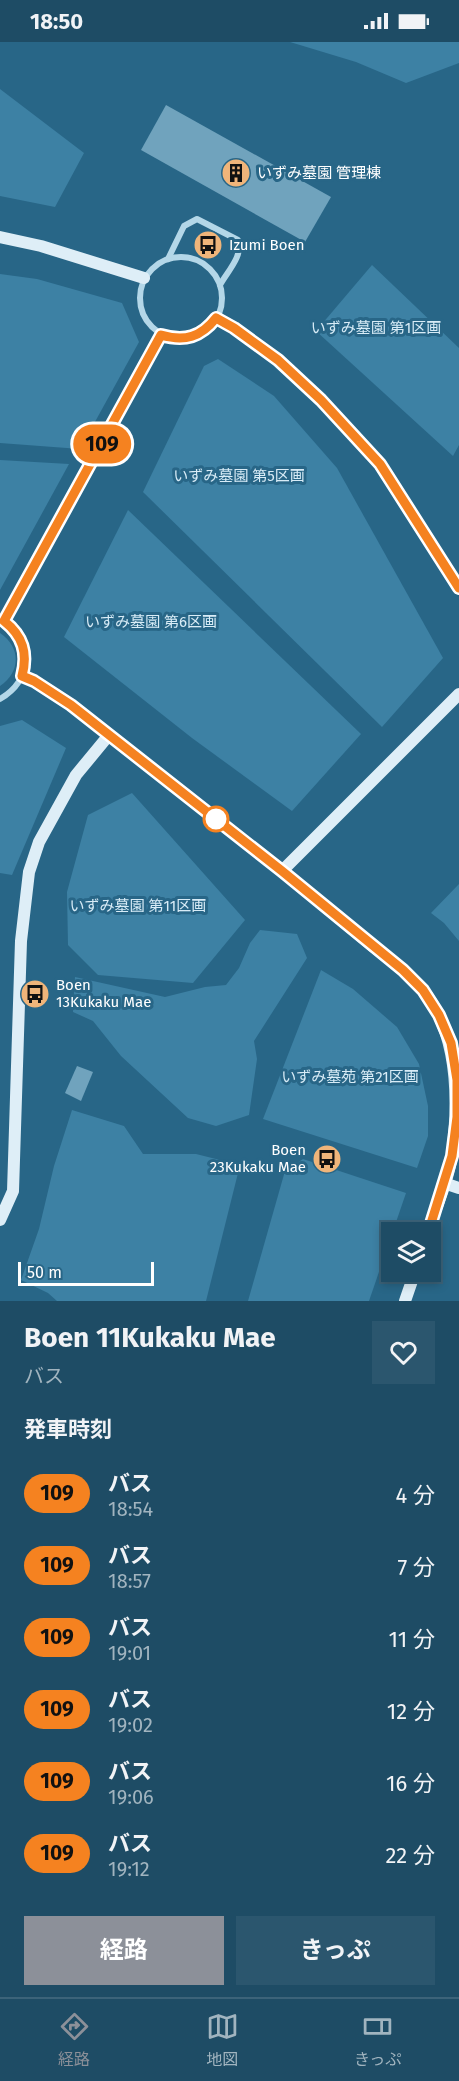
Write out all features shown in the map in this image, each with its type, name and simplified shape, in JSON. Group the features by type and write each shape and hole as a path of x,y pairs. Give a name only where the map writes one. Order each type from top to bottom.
{"street":[{"path":"168,259 184,226 196,219 238,240 241,246 239,254 220,285"},
{"path":"0,237 41,246 144,278"},
{"path":"189,257 201,261 211,270 220,285 221,306 216,318 208,328 186,339 173,339 161,335 147,321 139,304 144,278 152,267 168,259 189,257"},
{"path":"216,318 234,328 278,360 321,400 380,464 459,588"},
{"path":"0,699 16,686 22,676 25,658 21,639 14,629 2,620 161,335"},
{"path":"22,676 34,681 71,705 282,871 403,970 423,990 439,1015 451,1043 457,1080 457,1117 452,1156 431,1222"},
{"path":"282,871 459,694"},
{"path":"0,1220 13,1191 21,941 29,872 39,842 76,775 109,735"},
{"path":"444,1182 459,1188"},
{"path":"405,1301 412,1282"}],"green space":[{"path":"290,42 459,42 459,63 406,83 356,62"},
{"path":"0,89 84,153 55,207 0,196"},
{"name":"いずみ墓園 第1区画","path":"372,265 459,348 459,445 453,456 316,331"},
{"path":"0,274 37,279 122,303 139,342 80,449 0,443"},
{"name":"いずみ墓園 第5区画","path":"218,359 274,396 337,468 443,658 382,727 143,492 204,366"},
{"path":"0,460 69,464 0,590"},
{"name":"いずみ墓園 第6区画","path":"128,510 361,734 292,811 192,738 64,637"},
{"path":"0,633 12,645 16,660 12,674 0,686"},
{"path":"22,720 66,748 12,875 0,873 0,726"},
{"name":"いずみ墓園 第11区画","path":"132,793 245,920 193,983 98,975 68,945 67,892 88,815"},
{"path":"459,884 459,941 444,923 431,913"},
{"path":"260,930 297,934 307,958 254,1041 257,1059 249,1115 216,1126 188,1118 121,1056 93,1021 73,1012 75,977 165,997 205,987 226,985 239,968 250,943"},
{"name":"いずみ墓苑 第21区画","path":"321,970 353,989 397,1027 419,1064 428,1106 428,1136 417,1168 263,1119"},
{"path":"72,1110 124,1126 143,1154 196,1154 240,1165 206,1301 57,1301 48,1293 21,1280 39,1229 54,1166"},
{"path":"303,1159 406,1193 396,1222 381,1222 381,1266 369,1301 248,1301 285,1171"}],"building":[{"name":"いずみ墓園 管理棟","path":"166,105 331,197 305,242 141,150"},
{"path":"77,1066 93,1072 81,1101 65,1093"}],"bus line":[{"name":"109","path":"431,1222 452,1156 457,1117 457,1080 451,1043 439,1015 423,990 403,970 282,871 71,705 34,681 22,676 26,664 21,639 4,621 161,335 173,339 186,339 208,328 216,318 234,328 278,360 321,400 380,464 459,588"}],"place":[{"name":"いずみ墓園 管理棟","path":"236,173"},
{"name":"Izumi Boen","path":"208,245"},
{"name":"Boen 13Kukaku Mae","path":"35,994"},
{"name":"Boen 23Kukaku Mae","path":"327,1159"}]}
